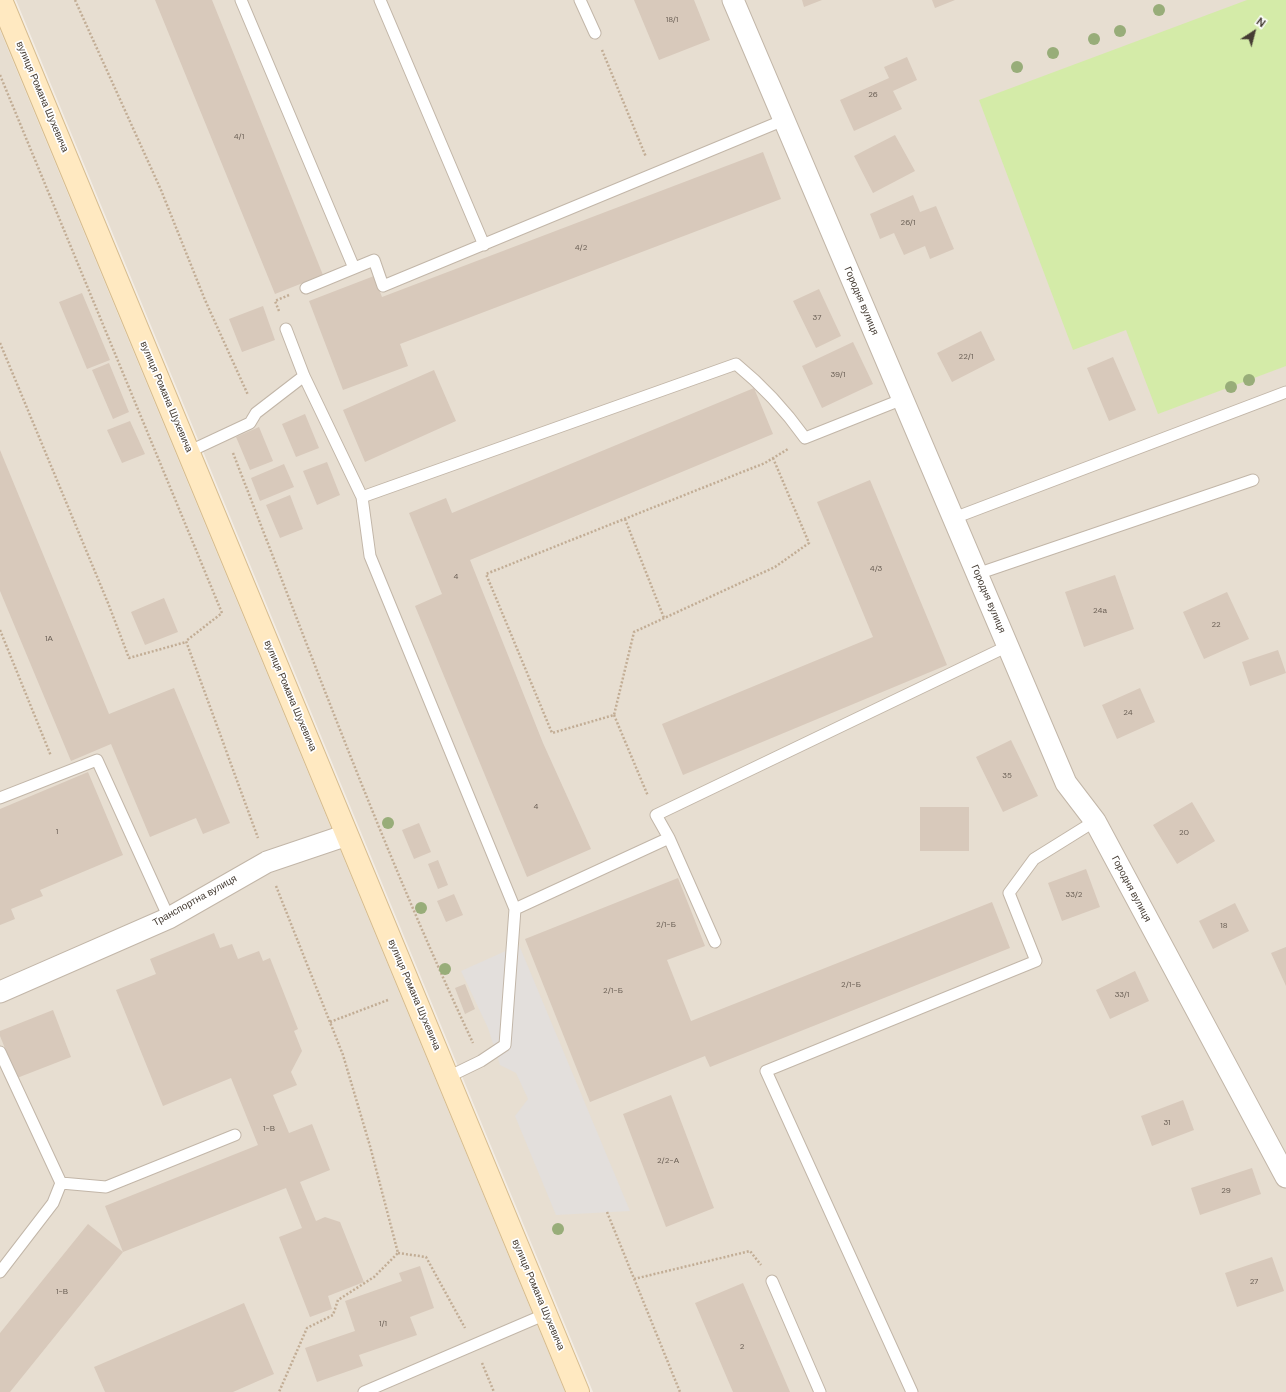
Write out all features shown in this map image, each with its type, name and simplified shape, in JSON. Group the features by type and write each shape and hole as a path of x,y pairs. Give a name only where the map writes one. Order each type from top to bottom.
{"main road":[{"name":"вулиця Романа Шухевича","path":"1,0 578,1392"}],"street":[{"name":"Городня вулиця","path":"733,0 1066,783 1095,821 1286,1177"},
{"name":"Транспортна вулиця","path":"0,992 169,918 267,862 347,835"}],"lane":[{"path":"242,0 354,268"},
{"path":"380,0 484,245"},
{"path":"580,0 595,33"},
{"path":"306,288 374,260 383,286 784,120"},
{"path":"286,329 304,376 362,497 370,556 515,910 505,1045 481,1061 448,1078"},
{"path":"362,497 736,364 760,383 790,417 805,438 903,399"},
{"path":"188,452 250,422 256,413 304,376"},
{"path":"954,518 1286,392"},
{"path":"977,574 1252,480"},
{"path":"715,942 669,838 656,815 1008,646"},
{"path":"0,798 97,760 169,918"},
{"path":"912,1392 766,1071 1036,961 1009,893 1034,859 1095,821"},
{"path":"515,910 669,838"},
{"path":"0,1052 61,1183 52,1203 0,1272"},
{"path":"61,1183 106,1186 235,1135"},
{"path":"772,1280 820,1392"},
{"path":"364,1392 546,1314"}],"path":[{"path":"76,0 161,190 205,300 256,413"},
{"path":"595,33 653,174"},
{"path":"0,75 222,612 186,642 129,658 108,603 0,343"},
{"path":"286,329 275,301 306,288"},
{"path":"225,434 392,859 443,980 481,1061"},
{"path":"614,715 552,733 486,574 765,463 805,438"},
{"path":"656,815 614,715 634,632 775,567 809,543 773,458"},
{"path":"625,519 664,618"},
{"path":"0,630 59,775"},
{"path":"186,642 267,862 343,1055 370,1146 398,1253"},
{"path":"607,1212 680,1392"},
{"path":"634,1279 750,1251 772,1280"},
{"path":"398,1253 426,1256 474,1344 494,1392"},
{"path":"280,1392 307,1328 333,1315 338,1300 374,1277 398,1253"}],"shaded area":[{"path":"16,0 1286,0 1286,1392 593,1392"},
{"path":"0,30 565,1392 0,1392"},
{"path":"519,945 630,1211 556,1215 515,1116 528,1099 516,1073 500,1065 488,1028 461,971"}],"green space":[{"path":"1247,0 1286,0 1286,366 1158,414 1126,330 1073,350 979,100"}],"building":[{"path":"155,0 212,0 323,275 275,294"},
{"path":"634,0 694,0 710,40 659,60"},
{"path":"802,0 822,0 804,7"},
{"path":"932,0 955,0 935,8"},
{"path":"907,57 917,80 893,91 902,109 854,131 840,100 889,78 884,67"},
{"path":"895,135 915,171 873,193 854,156"},
{"path":"763,152 781,199 400,344 408,366 343,390 309,301 374,276 382,297"},
{"path":"913,195 920,212 936,206 954,249 930,259 925,246 904,255 894,233 880,239 870,214"},
{"path":"819,289 841,336 816,348 793,301"},
{"path":"82,293 110,360 87,369 59,302"},
{"path":"263,306 275,340 242,352 229,319"},
{"path":"981,331 995,360 952,382 937,353"},
{"path":"853,342 873,384 822,408 802,366"},
{"path":"1113,357 1136,410 1109,421 1087,368"},
{"path":"109,363 129,412 113,419 92,370"},
{"path":"434,370 456,421 365,462 343,410"},
{"path":"754,388 773,434 470,560 543,743 591,849 527,877 415,606 442,594 409,513 446,498 452,513"},
{"path":"305,414 319,448 296,457 282,424"},
{"path":"130,421 145,454 122,463 107,430"},
{"path":"259,427 273,461 250,470 236,437"},
{"path":"0,450 109,714 174,688 230,823 203,834 196,818 150,837 111,744 71,761 0,591"},
{"path":"327,462 340,495 317,505 303,471"},
{"path":"284,464 294,487 260,501 251,478"},
{"path":"870,480 947,665 683,775 662,724 873,637 817,502"},
{"path":"290,495 303,529 280,538 266,505"},
{"path":"1115,575 1134,629 1084,647 1065,592"},
{"path":"1227,592 1249,639 1204,659 1183,612"},
{"path":"164,598 178,632 145,645 131,612"},
{"path":"1278,650 1286,673 1250,686 1242,662"},
{"path":"1140,688 1155,722 1117,739 1102,705"},
{"path":"1011,740 1038,796 1003,812 976,757"},
{"path":"88,772 123,855 40,890 43,896 11,909 15,919 0,925 0,809"},
{"path":"1192,802 1215,841 1177,864 1153,825"},
{"path":"920,807 969,807 969,851 920,851"},
{"path":"419,823 431,852 414,859 402,830"},
{"path":"438,860 448,885 438,889 428,864"},
{"path":"1086,869 1100,907 1062,921 1048,883"},
{"path":"678,878 705,946 667,960 691,1021 992,902 1010,948 710,1067 705,1056 590,1102 525,939"},
{"path":"454,894 463,915 446,922 437,901"},
{"path":"1235,903 1249,931 1213,949 1199,921"},
{"path":"214,933 220,948 232,944 238,959 259,951 263,961 270,958 298,1029 294,1031 302,1051 291,1072 297,1085 273,1095 289,1133 312,1124 330,1170 300,1182 316,1221 325,1217 340,1222 364,1282 328,1296 332,1309 310,1317 279,1237 302,1228 286,1188 123,1252 105,1206 258,1145 231,1078 163,1106 116,990 156,974 150,959"},
{"path":"1286,947 1286,986 1271,953"},
{"path":"1135,971 1149,1001 1110,1019 1096,990"},
{"path":"465,984 475,1009 465,1014 455,988"},
{"path":"53,1010 71,1057 17,1078 0,1036 0,1031"},
{"path":"671,1095 714,1208 666,1227 623,1114"},
{"path":"1183,1100 1194,1130 1152,1146 1141,1116"},
{"path":"1252,1168 1261,1194 1200,1215 1191,1188"},
{"path":"88,1224 123,1252 10,1392 0,1392 0,1333"},
{"path":"1272,1257 1284,1291 1237,1307 1225,1273"},
{"path":"420,1266 434,1308 410,1317 417,1335 359,1355 363,1366 317,1382 305,1348 355,1331 345,1301 402,1281 399,1273"},
{"path":"743,1283 790,1392 733,1392 695,1303"},
{"path":"244,1303 274,1374 233,1392 105,1392 94,1367"}]}
